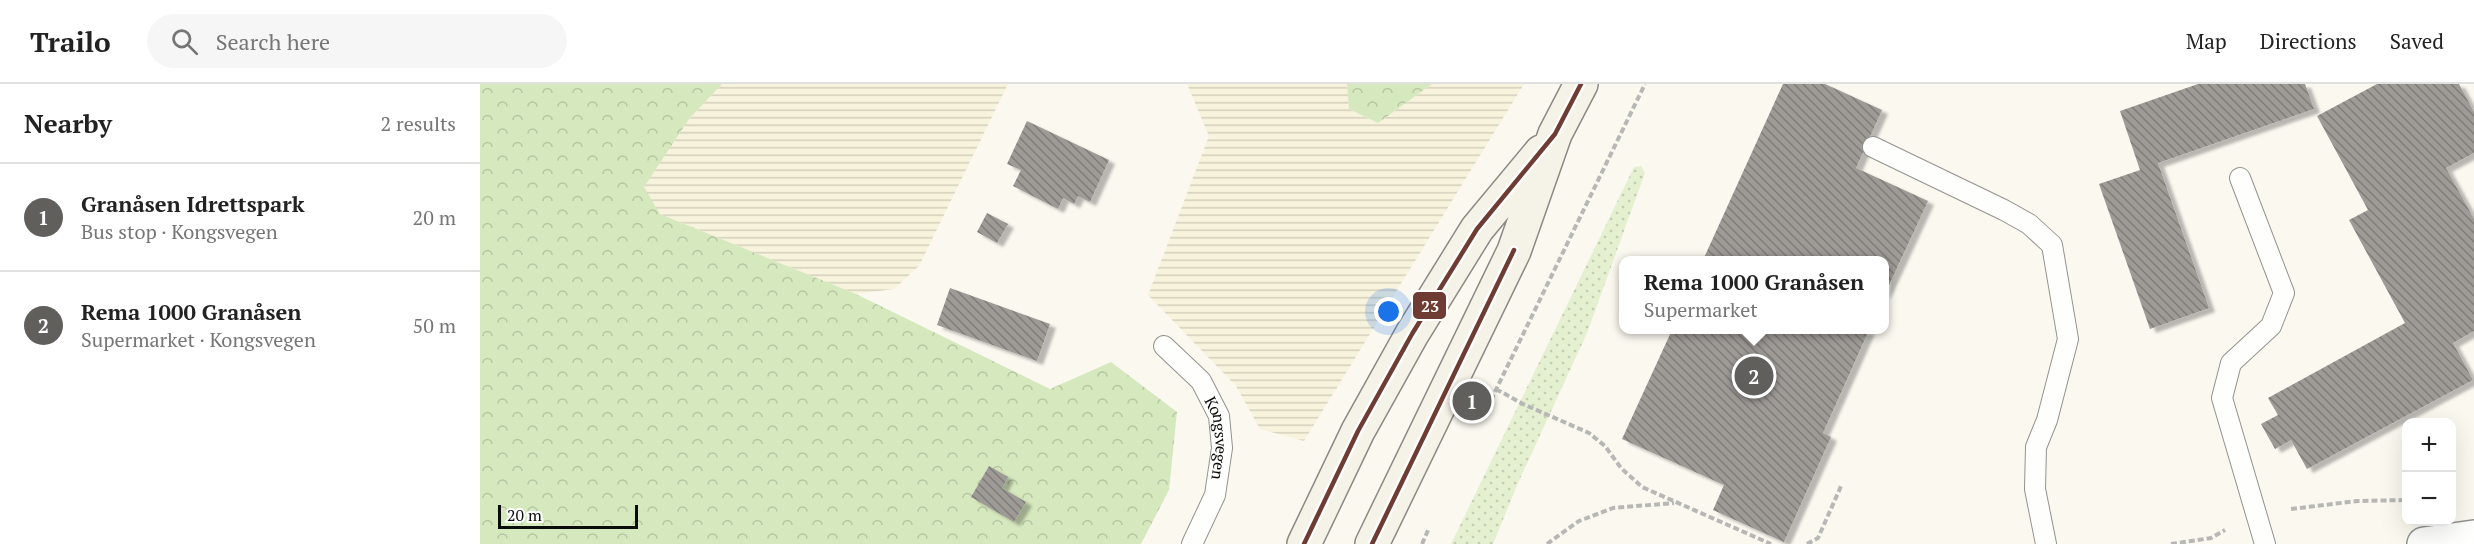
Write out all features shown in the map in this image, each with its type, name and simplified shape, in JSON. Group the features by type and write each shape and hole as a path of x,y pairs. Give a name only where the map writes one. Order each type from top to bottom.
{"main road":[{"path":"1372,544 1514,251 1555,134 1581,84"},
{"path":"1304,544 1358,431 1418,324 1477,229 1555,134"}],"street":[{"path":"2424,544 2474,537"}],"lane":[{"path":"1873,147 2004,210 2029,224 2052,245 2068,339 2048,420 2036,447 2035,489 2046,544"},
{"path":"2240,178 2284,293 2271,326 2231,363 2222,398 2265,544"},
{"name":"Kongsvegen","path":"1164,346 1201,381 1219,416 1222,448 1215,495 1192,544"}],"path":[{"path":"1487,408 1645,84"},
{"path":"1496,389 1522,404 1589,433 1605,446 1621,468 1642,487 1771,544"},
{"path":"1807,544 1818,538 1842,484"},
{"path":"1547,544 1579,521 1613,508 1675,503"},
{"path":"1422,544 1431,523"}],"shaded area":[{"path":"722,84 1008,84 919,266 894,289 856,294 660,214 643,187 689,119"},
{"path":"1187,84 1347,84 1349,109 1378,123 1432,84 1524,84 1304,441 1260,429 1236,386 1148,295 1209,136"}],"green space":[{"path":"480,84 722,84 689,119 644,187 660,214 856,294 1050,389 1111,362 1177,412 1169,490 1141,544 480,544"},
{"path":"1347,84 1432,84 1378,123 1349,109"},
{"path":"1641,166 1645,173 1587,333 1518,483 1493,544 1451,544 1634,167"}],"building":[{"path":"1783,84 1825,84 1882,110 1856,168 1928,201 1889,285 1889,256 1705,256"},
{"path":"2198,84 2305,84 2314,109 2158,163 2209,308 2150,329 2099,184 2140,170 2120,111"},
{"path":"2377,84 2459,84 2474,112 2474,153 2446,168 2474,219 2474,331 2453,343 2473,380 2307,469 2291,440 2275,449 2261,424 2278,415 2268,398 2405,323 2349,220 2368,210 2317,116"},
{"path":"1027,121 1109,160 1090,202 1078,196 1074,204 1063,198 1058,209 1013,186 1021,170 1007,164"},
{"path":"987,213 1008,224 997,243 977,232"},
{"path":"950,288 1050,324 1037,361 937,325"},
{"path":"1670,334 1867,334 1823,433 1831,437 1784,542 1713,510 1724,485 1622,439"},
{"path":"989,466 1008,477 1002,488 1026,502 1014,522 971,497"}],"transit line":[{"name":"23","path":"1304,544 1358,431 1412,334 1477,229 1555,134 1581,84"},
{"name":"23","path":"1372,544 1514,250"}],"place":[{"name":"Rema 1000 Granåsen","path":"1754,376"},
{"name":"Granåsen Idrettspark","path":"1472,401"}]}
